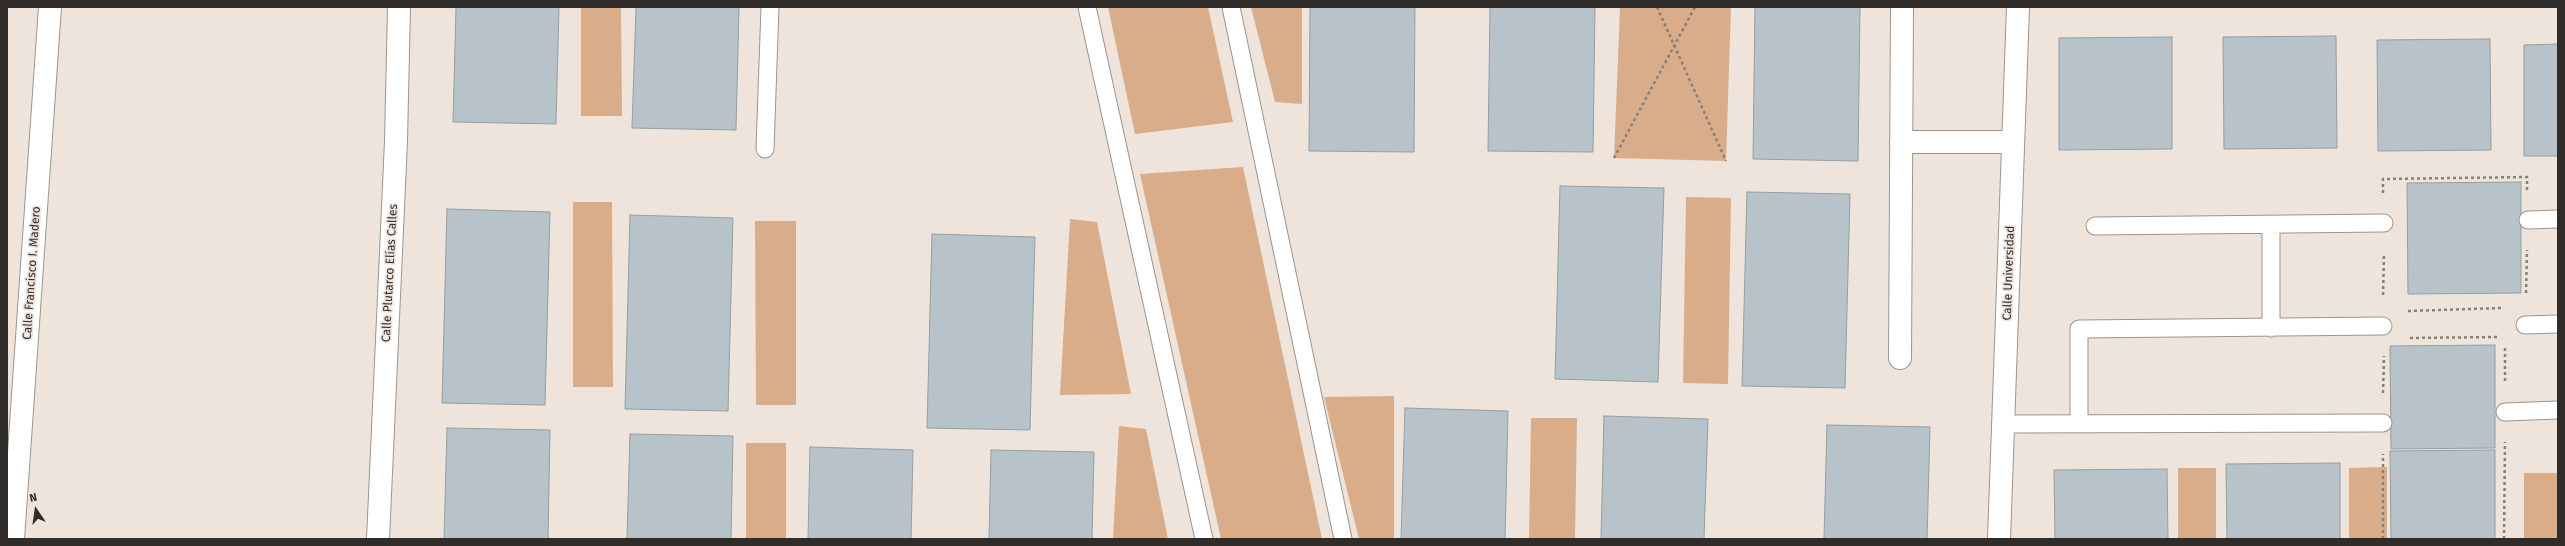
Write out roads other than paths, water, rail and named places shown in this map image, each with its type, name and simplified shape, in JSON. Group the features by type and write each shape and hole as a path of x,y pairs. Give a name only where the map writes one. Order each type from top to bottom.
{"street":[{"name":"Calle Francisco I. Madero","path":"13,539 50,7"},
{"name":"Calle Plutarco Elías Calles","path":"378,539 396,141 399,7"},
{"path":"1900,358 1902,7"},
{"name":"Calle Universidad","path":"1999,539 2018,7"},
{"path":"1901,142 2013,142"}],"lane":[{"path":"765,149 770,7"},
{"path":"1087,7 1204,539"},
{"path":"1231,7 1343,539"},
{"path":"2528,220 2558,219"},
{"path":"2095,226 2384,223"},
{"path":"2271,225 2271,328"},
{"path":"2525,325 2558,324"},
{"path":"2079,424 2079,329 2271,328 2384,325"},
{"path":"2505,412 2558,410"},
{"path":"2003,424 2383,423"}]}
